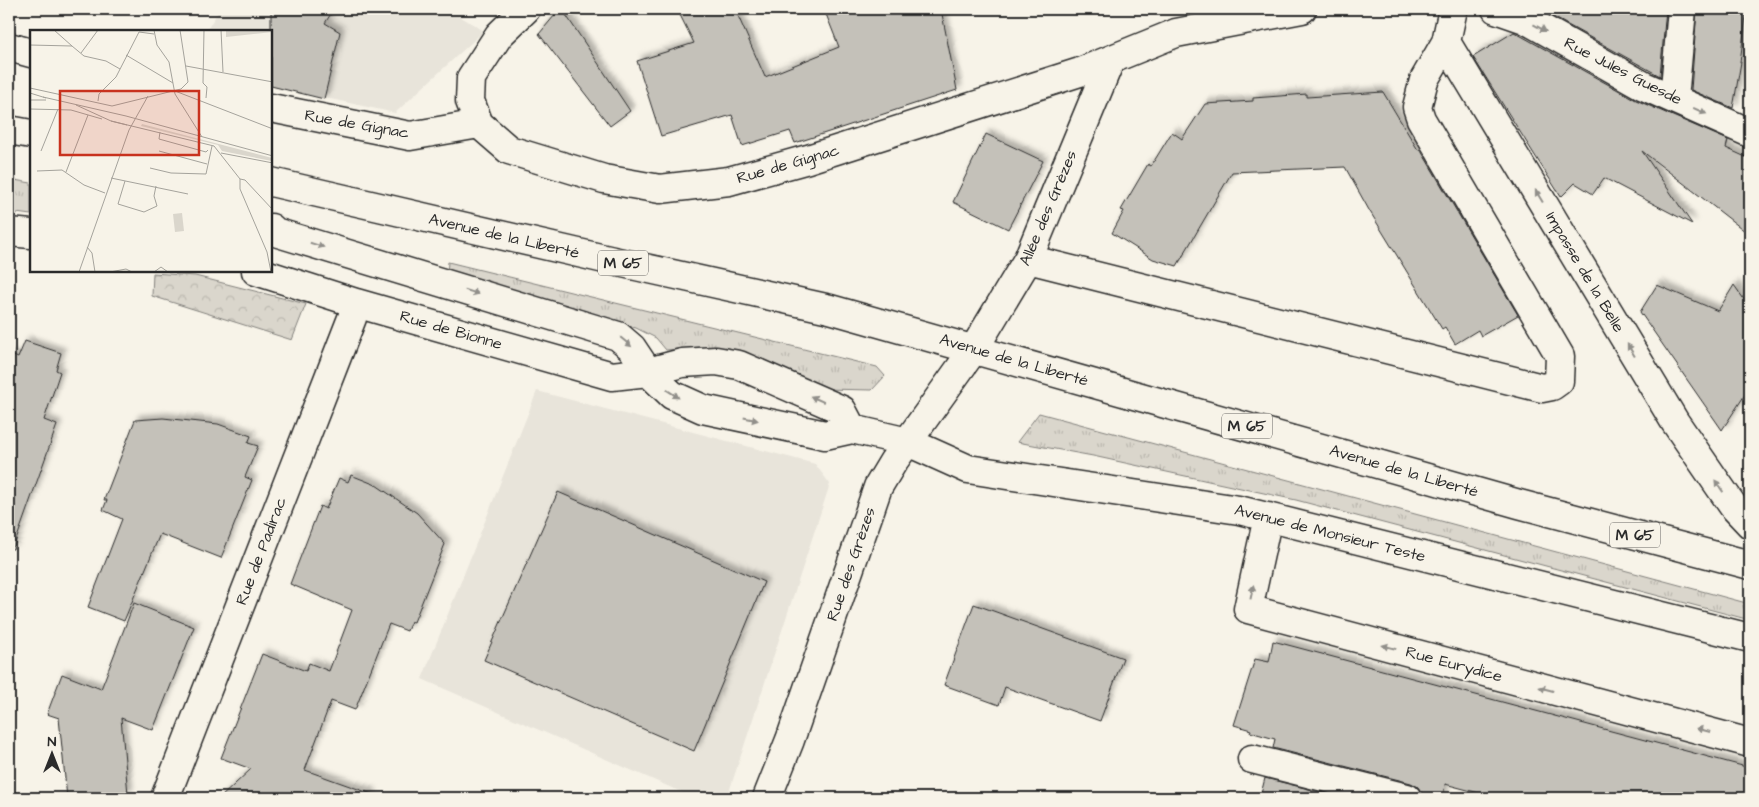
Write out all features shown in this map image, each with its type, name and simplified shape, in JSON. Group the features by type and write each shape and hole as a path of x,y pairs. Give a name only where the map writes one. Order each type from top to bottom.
{"street":[{"path":"479,124 470,100 471,78 498,35 526,9"},
{"name":"Rue de Gignac","path":"272,108 410,136 479,124 509,150 604,179 660,189 730,181 808,160 1080,72 1176,34 1302,9"},
{"path":"1028,259 1542,388 1552,386 1559,381 1560,356 1421,119 1417,107 1424,80 1446,42 1453,9"},
{"name":"Rue Jules Guesde","path":"1496,9 1525,19 1644,86 1750,133"},
{"path":"1674,99 1682,9"},
{"name":"Impasse de la Belle","path":"1446,42 1675,422 1733,506 1750,524"},
{"path":"9,47 30,52"},
{"name":"Allée des Grèzes","path":"974,349 1028,259 1110,60"},
{"path":"9,130 30,134"},
{"name":"Avenue de la Liberté","path":"272,182 830,309 1519,504 1750,565"},
{"path":"272,229 275,232 618,336 632,348 648,372 672,395 703,409 826,435 852,429 908,442"},
{"path":"9,232 30,234"},
{"name":"Rue de Bionne","path":"259,272 356,303 612,376 648,372 682,363 716,361 739,365 842,410 852,429"},
{"name":"Rue de Padirac","path":"165,798 356,303"},
{"name":"Rue des Grèzes","path":"767,798 790,740 878,488 893,462 974,349"},
{"name":"Avenue de Monsieur Teste","path":"908,442 968,469 1005,476 1114,490 1220,507 1268,517 1750,638"},
{"name":"Rue Eurydice","path":"1268,517 1248,609 1750,743"},
{"path":"1252,759 1407,798"}],"shaded area":[{"path":"220,9 448,9 484,31 395,113 272,86 272,30 207,30"},
{"path":"537,391 815,464 830,484 727,798 695,798 422,679"}],"green space":[{"path":"9,179 30,183 30,215 9,212"},
{"path":"448,262 877,367 885,376 872,390 824,389 733,352 702,347 666,350 656,338 636,328 447,275"},
{"path":"153,273 195,276 306,304 292,340 152,296"},
{"path":"1039,413 1750,604 1750,620 1296,500 1093,456 1017,442"}],"building":[{"path":"271,9 334,9 325,23 340,32 324,99 272,86"},
{"path":"562,9 630,111 610,126 539,34"},
{"path":"677,9 735,9 765,77 839,47 824,9 941,9 957,90 795,143 790,131 742,146 732,115 661,136 637,61 694,43"},
{"path":"1552,9 1666,9 1660,76 1546,13"},
{"path":"1697,9 1747,9 1733,108 1691,90"},
{"path":"1514,32 1636,100 1728,140 1726,148 1750,159 1750,235 1642,151 1692,224 1604,178 1593,194 1575,183 1561,197 1473,57"},
{"path":"1383,92 1418,150 1420,149 1518,315 1481,336 1478,330 1455,344 1445,327 1442,329 1345,167 1232,172 1177,266 1153,259 1112,233 1124,211 1121,210 1148,164 1151,166 1172,132 1182,139 1205,104 1253,101 1253,98 1307,94 1307,97"},
{"path":"986,134 1043,161 1008,229 953,202"},
{"path":"1657,285 1718,311 1734,285 1750,308 1750,387 1722,430 1640,312"},
{"path":"25,341 61,353 56,370 60,372 44,420 57,425 13,549 9,549 9,354 18,358"},
{"path":"163,418 218,424 251,436 248,443 258,446 245,477 252,480 221,558 160,534 124,621 88,607 122,519 103,510 107,500 104,500 135,420"},
{"path":"351,475 376,485 417,513 445,544 414,622 411,621 407,631 389,624 355,710 331,701 305,770 372,794 371,798 220,798 251,769 221,758 262,654 306,671 309,663 329,671 352,610 290,584 320,506 326,509 339,478 348,482"},
{"path":"558,492 764,582 694,751 484,660"},
{"path":"134,603 194,627 153,730 121,718 128,794 102,796 102,798 67,798 59,718 47,714 62,674 101,689"},
{"path":"974,604 1123,658 1100,721 1005,687 999,705 944,685"},
{"path":"1273,641 1750,768 1750,798 1498,798 1445,784 1443,798 1422,798 1422,793 1418,787 1411,783 1273,748 1275,739 1234,725 1255,659 1269,662"},
{"path":"1265,778 1344,798 1260,798"}]}
